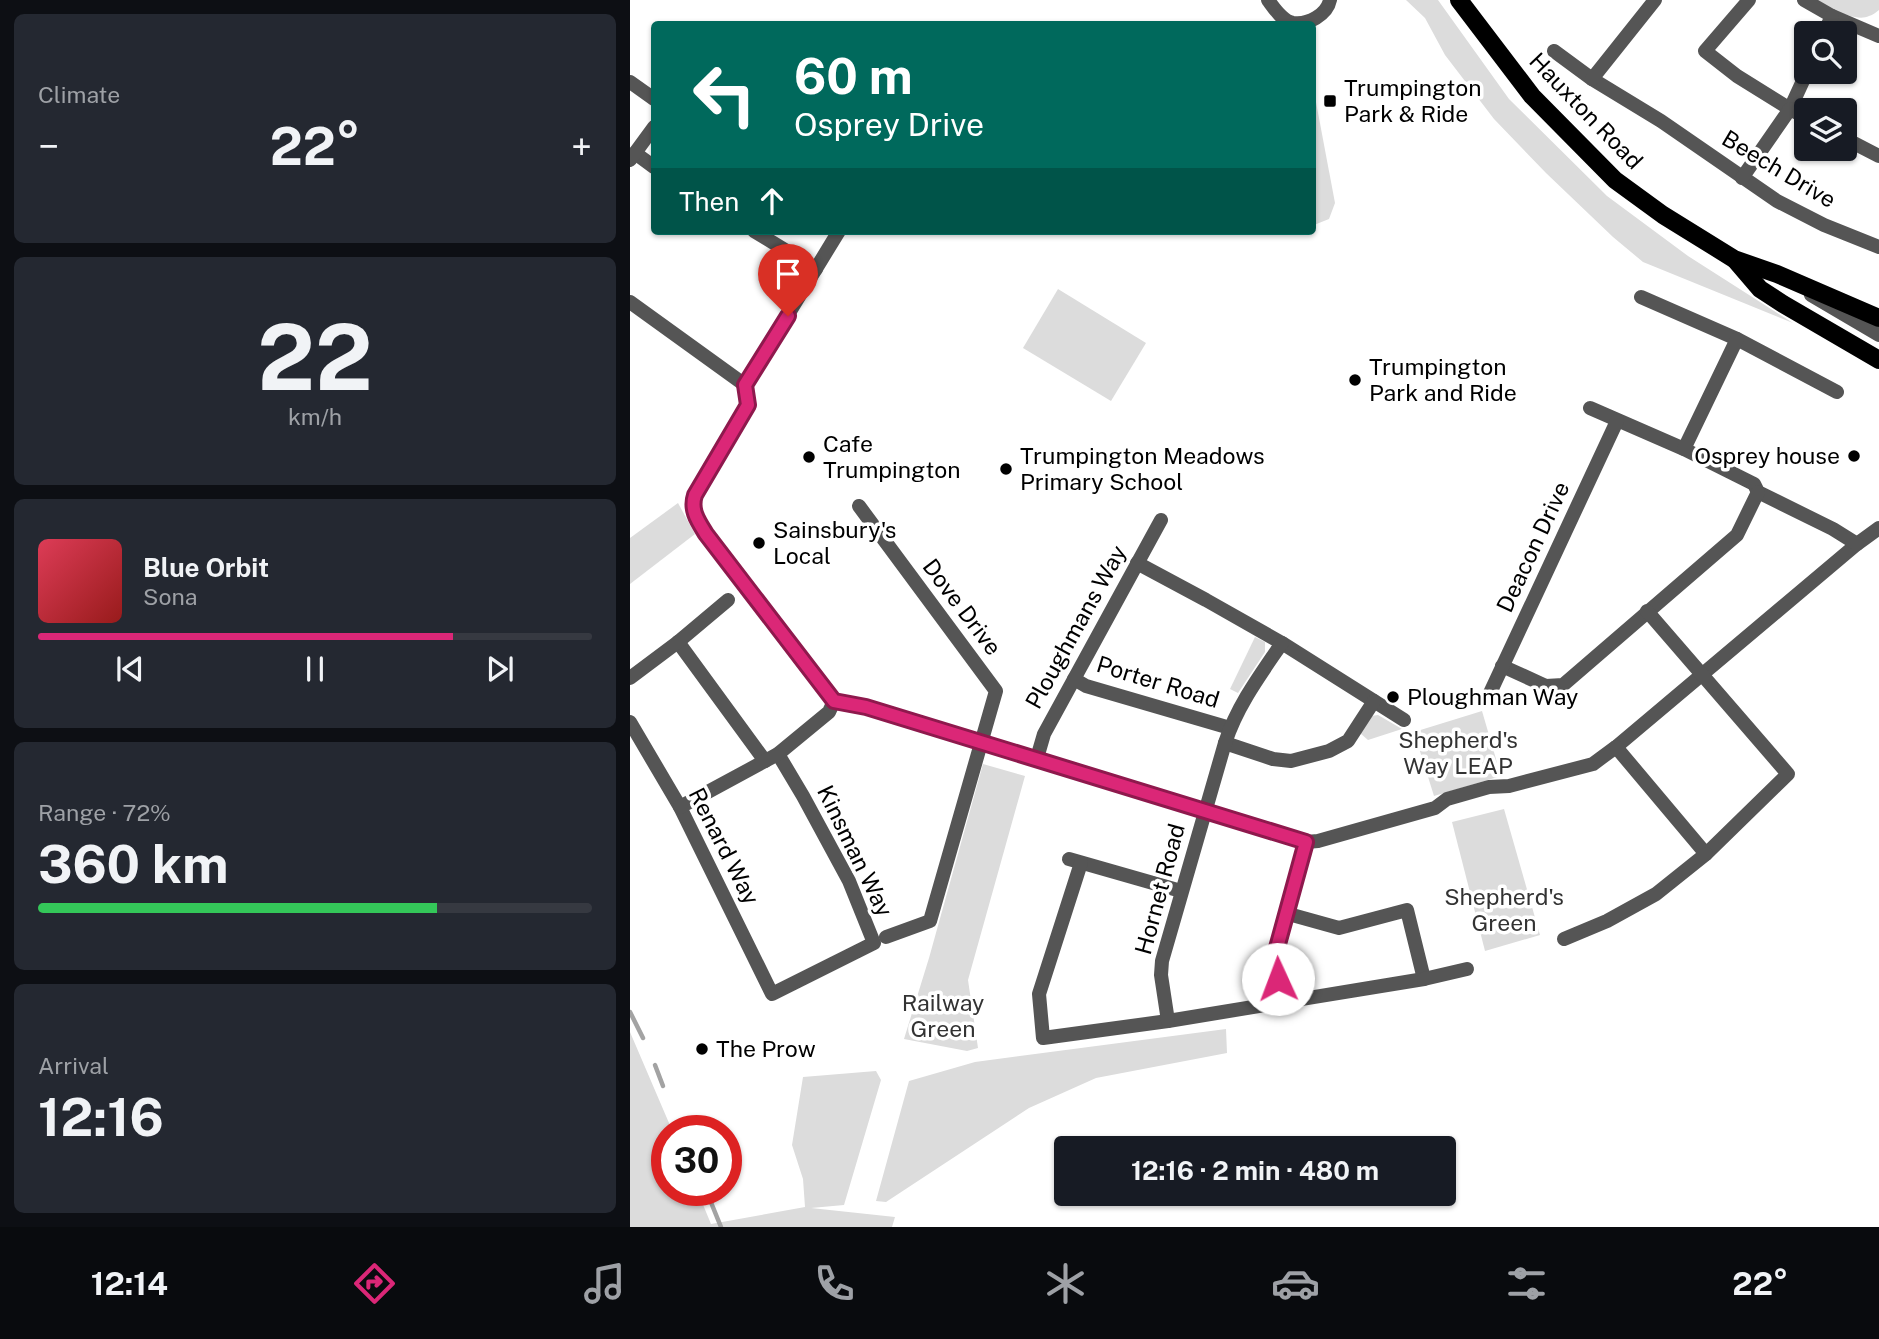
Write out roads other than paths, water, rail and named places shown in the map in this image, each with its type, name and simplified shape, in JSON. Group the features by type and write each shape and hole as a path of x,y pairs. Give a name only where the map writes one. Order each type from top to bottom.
{"main road":[{"name":"Hauxton Road","path":"1459,0 1531,96 1591,158 1615,180 1663,215 1734,259"},
{"path":"1734,259 1777,274 1879,318"},
{"path":"1734,259 1760,289 1879,360"}],"street":[{"path":"1268,0 1280,16 1289,21"},
{"path":"1309,21 1329,6 1329,0"},
{"path":"1592,79 1655,0"},
{"path":"1749,0 1705,51 1738,76 1794,111"},
{"path":"1804,0 1832,16 1878,34"},
{"path":"1830,21 1832,16"},
{"name":"Beech Drive","path":"1554,51 1777,201 1825,225 1879,247"},
{"path":"630,82 651,97"},
{"path":"1742,178 1790,109 1801,84"},
{"path":"651,131 633,157 651,166"},
{"path":"1857,145 1879,156"},
{"path":"761,235 816,269"},
{"path":"837,235 745,385 748,405 693,502 695,516 706,534 834,701 1037,758 1306,842 1435,808 1447,799 1592,764 1616,747 1879,528"},
{"path":"1777,274 1843,316 1879,335"},
{"path":"1641,297 1737,339 1837,393"},
{"path":"630,302 745,385"},
{"path":"1684,449 1737,339"},
{"path":"1590,408 1684,449 1754,484 1758,492 1833,529 1857,544"},
{"name":"Deacon Drive","path":"1490,693 1618,421"},
{"path":"1502,666 1546,686 1563,685 1737,534 1758,492"},
{"name":"Dove Drive","path":"859,506 996,691 981,744"},
{"name":"Ploughmans Way","path":"1037,758 1044,734 1161,520"},
{"path":"1137,563 1282,643 1404,720"},
{"path":"630,678 728,600"},
{"path":"1564,939 1607,921 1656,894 1706,855 1788,774 1647,611"},
{"path":"678,642 771,758"},
{"name":"Porter Road","path":"1206,810 1230,728 1247,695 1282,643"},
{"name":"Porter Road","path":"1073,679 1086,686 1230,728"},
{"path":"680,807 771,758 829,712 834,701"},
{"name":"Porter Road","path":"1225,743 1273,759 1291,761 1329,751 1348,741 1374,701"},
{"name":"Renard Way","path":"630,722 680,807 772,994"},
{"path":"886,937 930,921 981,744"},
{"path":"1616,747 1706,855"},
{"name":"Kinsman Way","path":"771,758 803,796 849,881 874,943 772,994"},
{"name":"Hornet Road","path":"1168,1021 1161,975 1162,961 1206,810"},
{"path":"1282,1003 1275,955 1306,842"},
{"path":"1181,891 1075,861 1039,994 1043,1038 1282,1003 1467,969"},
{"path":"1285,914 1339,928 1407,910 1424,979"}],"waterway":[{"path":"630,1012 643,1038"},
{"path":"655,1065 663,1086"},
{"path":"712,1206 721,1227"}],"place":[{"name":"Trumpington Park & Ride","path":"1330,101"},
{"name":"Trumpington Park and Ride","path":"1355,380"},
{"name":"Osprey house","path":"1854,456"},
{"name":"Cafe Trumpington","path":"809,457"},
{"name":"Trumpington Meadows Primary School","path":"1006,469"},
{"name":"Sainsbury's Local","path":"759,543"},
{"name":"Ploughman Way","path":"1393,697"},
{"name":"The Prow","path":"702,1049"}],"park label":[{"name":"Shepherd's Way LEAP","path":"1458,753"},
{"name":"Shepherd's Green","path":"1504,910"},
{"name":"Railway Green","path":"943,1016"}]}
